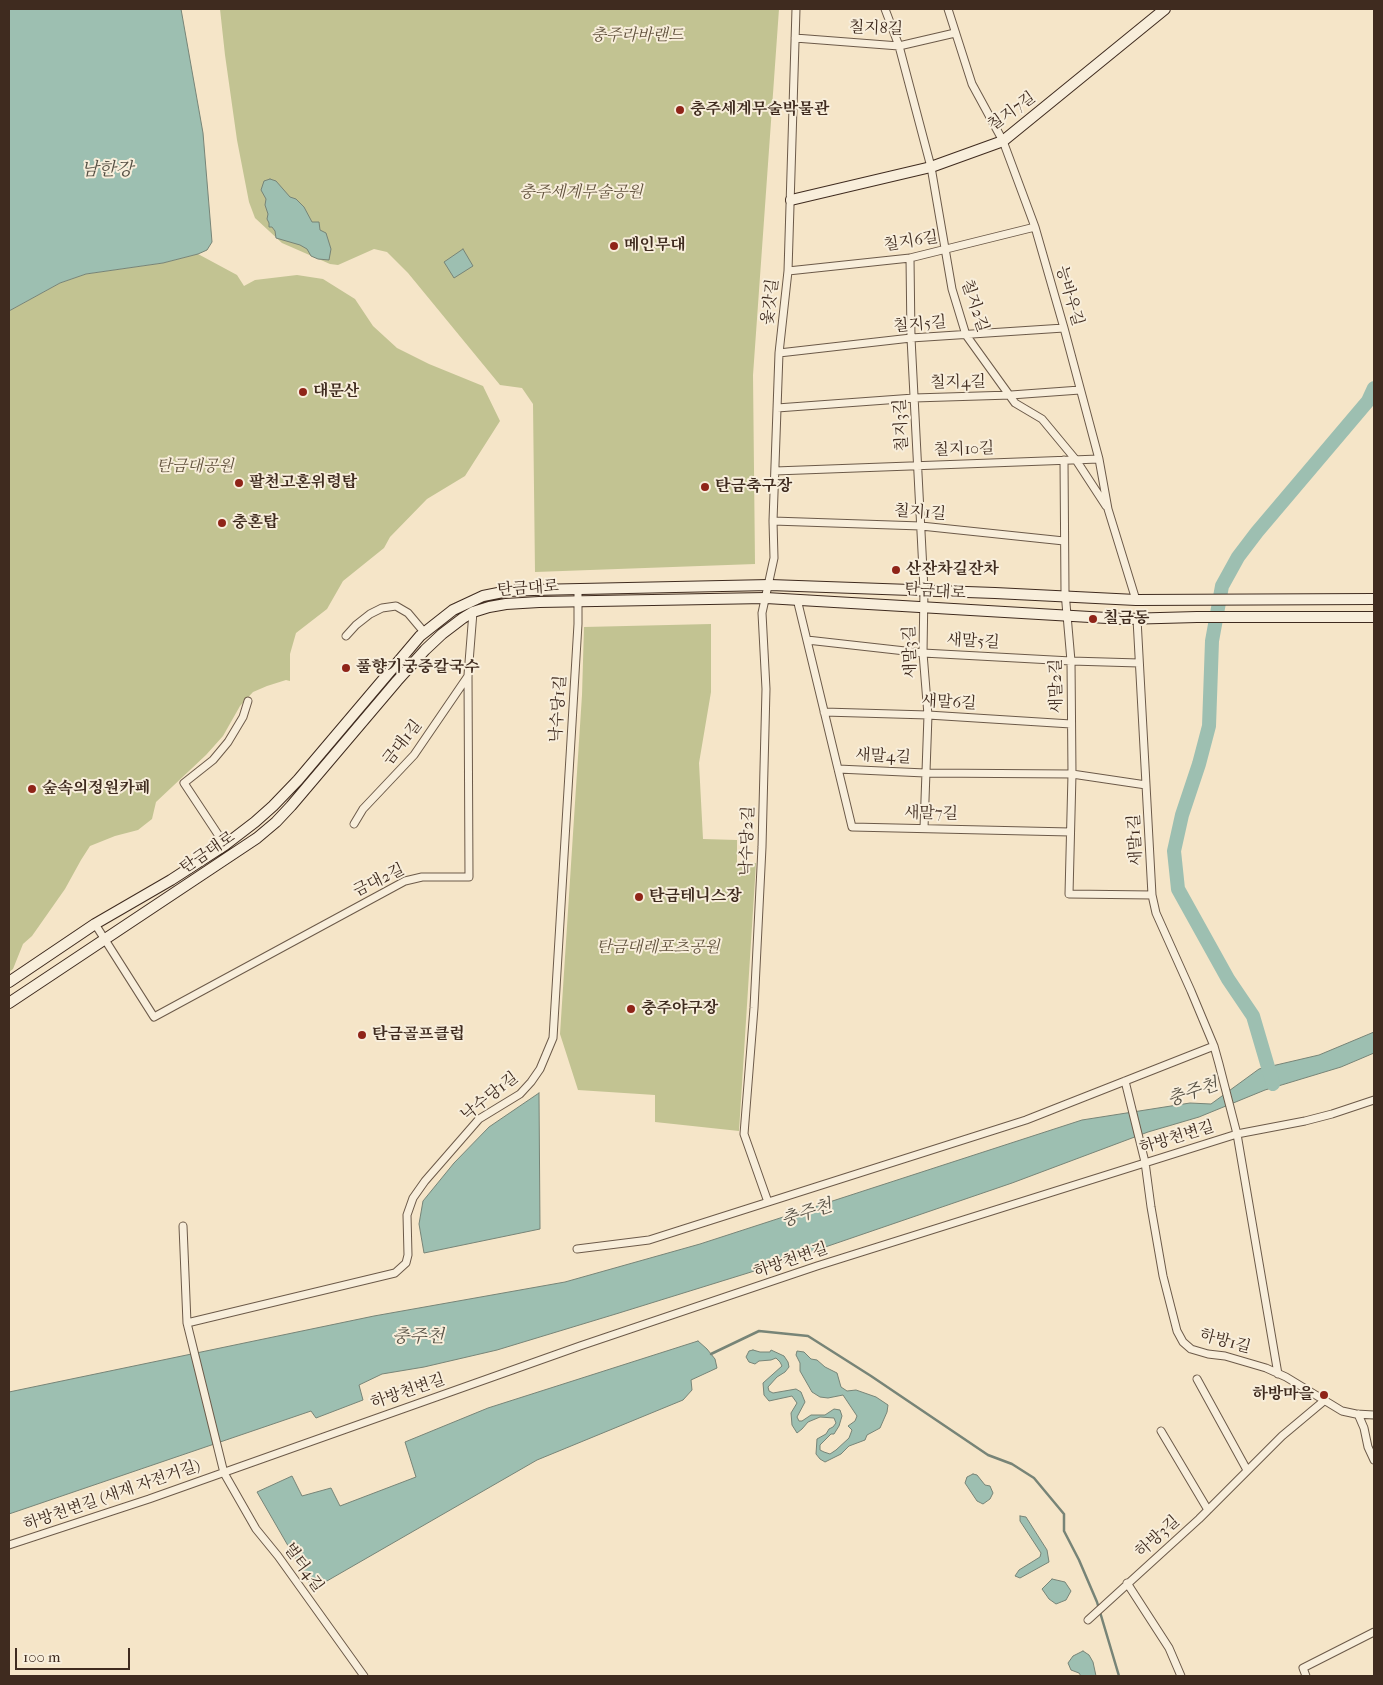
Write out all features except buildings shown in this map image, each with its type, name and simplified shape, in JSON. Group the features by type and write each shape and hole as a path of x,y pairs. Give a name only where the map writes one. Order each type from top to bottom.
{"main road":[{"name":"칠지7길","path":"791,200 931,166 1003,141 1165,9"},
{"name":"탄금대로","path":"9,982 95,924 171,880 225,845 273,806 298,780 424,632 453,610 483,596 517,591 770,585 1136,600 1374,599"},
{"name":"탄금대로","path":"9,1003 104,938 214,867 276,822 324,769 425,650 453,625 473,612 506,604 539,602 766,598 1137,619 1374,617"},
{"path":"1136,600 1137,619"}],"street":[{"name":"옻갓길","path":"766,598 774,558 773,521 779,353 788,271 796,9"},
{"name":"칠지2길","path":"886,9 900,46 931,166 952,289 966,335 1016,403 1042,419 1076,460 1108,509"},
{"name":"능바우길","path":"948,9 972,84 1003,141 1035,227 1099,459 1108,509 1136,600"},
{"name":"칠지8길","path":"795,38 900,46 955,34"},
{"name":"칠지6길","path":"788,271 910,258 945,251 1035,227"},
{"name":"칠지3길","path":"910,258 911,338 924,590"},
{"name":"칠지5길","path":"779,353 911,338 1064,328"},
{"name":"칠지4길","path":"777,408 914,398 1011,395 1080,390"},
{"path":"1065,597 1064,460 1099,459"},
{"name":"칠지10길","path":"775,471 1064,460"},
{"name":"칠지1길","path":"773,521 921,526 1064,541"},
{"name":"낙수당1길","path":"187,1323 394,1273 406,1263 408,1255 407,1215 413,1198 425,1181 480,1119 520,1094 540,1069 553,1038 578,589"},
{"name":"새말3길","path":"924,590 923,653 928,715 924,828"},
{"name":"새말2길","path":"1065,597 1070,661 1072,774 1069,894 1152,895"},
{"name":"낙수당2길","path":"766,598 762,613 766,689 762,847 754,1008 744,1134 768,1202"},
{"name":"새말4길","path":"797,599 838,769 925,773 1072,774 1146,784"},
{"path":"346,636 370,614 382,608 396,606 408,613 424,632"},
{"name":"금대2길","path":"104,938 154,1017 405,881 422,877 469,876 468,675 473,612"},
{"name":"새말1길","path":"1137,619 1152,895 1156,914 1191,991 1214,1046 1219,1064 1237,1134 1278,1374"},
{"name":"새말5길","path":"807,640 923,653 1139,663"},
{"name":"금대1길","path":"354,824 363,809 414,755 468,675"},
{"path":"225,845 184,782 213,760 228,742 243,716 248,701"},
{"name":"새말6길","path":"824,712 928,715 1071,724"},
{"name":"새말7길","path":"838,769 852,827 1070,832"},
{"path":"95,924 104,938"},
{"path":"577,1249 648,1240 1026,1120 1214,1046"},
{"name":"하방1길","path":"1125,1081 1145,1162 1163,1276 1177,1331 1183,1342 1191,1349 1262,1366 1342,1411 1374,1414"},
{"name":"하방천변길","path":"224,1473 656,1320 817,1266 1237,1134 1305,1121 1374,1100"},
{"name":"벌터4길","path":"183,1226 187,1323 224,1473 256,1529 278,1556 364,1676"},
{"path":"1197,1379 1247,1470"},
{"name":"하방3길","path":"1088,1620 1208,1510 1282,1436 1324,1400"},
{"path":"1358,1414 1374,1460"},
{"path":"1161,1431 1208,1510"},
{"name":"하방천변길 (새재 자전거길)","path":"9,1545 224,1473"},
{"path":"1127,1584 1169,1648 1181,1676"},
{"path":"1306,1676 1303,1668 1374,1632"}],"green space":[{"name":"충주세계무술공원","path":"220,9 779,9 753,375 755,564 535,572 533,404 522,388 500,385 408,273 387,252 374,249 338,265 330,264 282,243 255,218 249,202 237,140"},
{"name":"탄금대공원","path":"198,254 237,275 244,286 255,280 297,275 323,279 355,299 373,326 397,348 429,364 483,386 500,421 465,476 427,499 390,537 384,548 343,581 327,609 296,633 290,654 290,681 286,680 253,692 240,706 223,736 206,755 156,802 152,819 138,830 115,836 90,846 65,889 32,936 23,944 13,969 9,972 9,311 60,283 86,274 163,263"},
{"name":"탄금대레포츠공원","path":"711,624 711,692 699,763 703,839 737,840 737,863 756,863 739,1131 655,1122 655,1095 578,1090 560,1034 582,695 584,627"}],"water":[{"name":"남한강","path":"9,9 181,9 203,133 212,242 207,250 163,263 86,274 60,283 9,311"},
{"path":"270,179 276,181 290,197 296,199 304,207 312,222 319,222 320,230 326,233 331,249 329,260 318,259 311,256 307,249 300,245 276,238 275,231 272,227 269,227 265,205 266,199 261,190 264,181"},
{"path":"463,249 473,266 454,278 444,262"},
{"name":"충주천","path":"1374,1032 1374,1053 1341,1067 1265,1090 1199,1117 1148,1132 1012,1183 764,1268 497,1350 424,1367 382,1374 359,1385 363,1400 316,1418 311,1411 9,1514 9,1392 374,1316 565,1282 700,1244 1082,1120 1190,1103 1211,1104 1259,1069 1319,1055"},
{"path":"539,1093 540,1229 424,1253 419,1224 423,1201 454,1163 489,1127"},
{"path":"698,1341 715,1359 717,1368 691,1380 692,1390 683,1400 537,1460 313,1589 257,1492 292,1476 302,1496 331,1488 340,1506 416,1477 405,1442 488,1408"},
{"path":"771,1350 784,1356 788,1362 789,1367 785,1372 777,1377 768,1387 769,1391 773,1393 796,1389 801,1392 805,1402 797,1417 799,1421 811,1415 825,1415 834,1409 840,1410 842,1416 839,1426 834,1434 831,1434 820,1445 820,1450 830,1454 836,1450 849,1438 852,1430 848,1426 855,1421 857,1416 843,1395 828,1398 820,1397 812,1392 800,1371 800,1363 796,1355 797,1351 804,1352 811,1359 817,1360 825,1367 837,1373 841,1387 847,1391 856,1390 876,1397 888,1405 880,1428 867,1435 865,1440 849,1446 841,1454 825,1462 820,1459 816,1454 817,1439 833,1427 836,1423 834,1418 820,1417 808,1422 797,1433 792,1425 791,1413 797,1403 792,1396 769,1401 764,1395 763,1383 782,1366 780,1362 776,1358 759,1361 755,1364 749,1362 746,1357 749,1351 770,1352"},
{"path":"973,1474 977,1475 985,1485 990,1486 993,1493 990,1499 983,1504 977,1501 965,1483 967,1477"},
{"path":"1020,1516 1026,1517 1047,1550 1049,1562 1020,1578 1015,1576 1019,1570 1040,1557 1041,1553 1020,1521"},
{"path":"1052,1579 1065,1582 1071,1591 1066,1600 1056,1604 1049,1599 1042,1589"},
{"path":"1083,1651 1089,1655 1093,1662 1096,1676 1081,1676 1079,1673 1071,1670 1068,1663 1073,1656"}],"waterway":[{"path":"1273,1084 1253,1016 1228,979 1178,889 1174,851 1182,815 1209,726 1212,641 1222,586 1238,557 1257,532 1368,401 1374,388"},
{"path":"711,1354 759,1331 808,1336 988,1455 1012,1464 1034,1478 1064,1514 1064,1531 1097,1602 1119,1676"}],"place":[{"name":"충주세계무술박물관","path":"680,110"},
{"name":"메인무대","path":"614,246"},
{"name":"대문산","path":"303,392"},
{"name":"팔천고혼위령탑","path":"239,483"},
{"name":"탄금축구장","path":"705,487"},
{"name":"충혼탑","path":"222,523"},
{"name":"산잔차길잔차","path":"896,570"},
{"name":"칠금동","path":"1093,619"},
{"name":"풀향기궁중칼국수","path":"346,668"},
{"name":"숲속의정원카페","path":"32,789"},
{"name":"탄금테니스장","path":"639,897"},
{"name":"충주야구장","path":"631,1009"},
{"name":"탄금골프클럽","path":"362,1035"},
{"name":"하방마을","path":"1324,1395"}],"park label":[{"name":"충주라바랜드","path":"637,36"}]}
